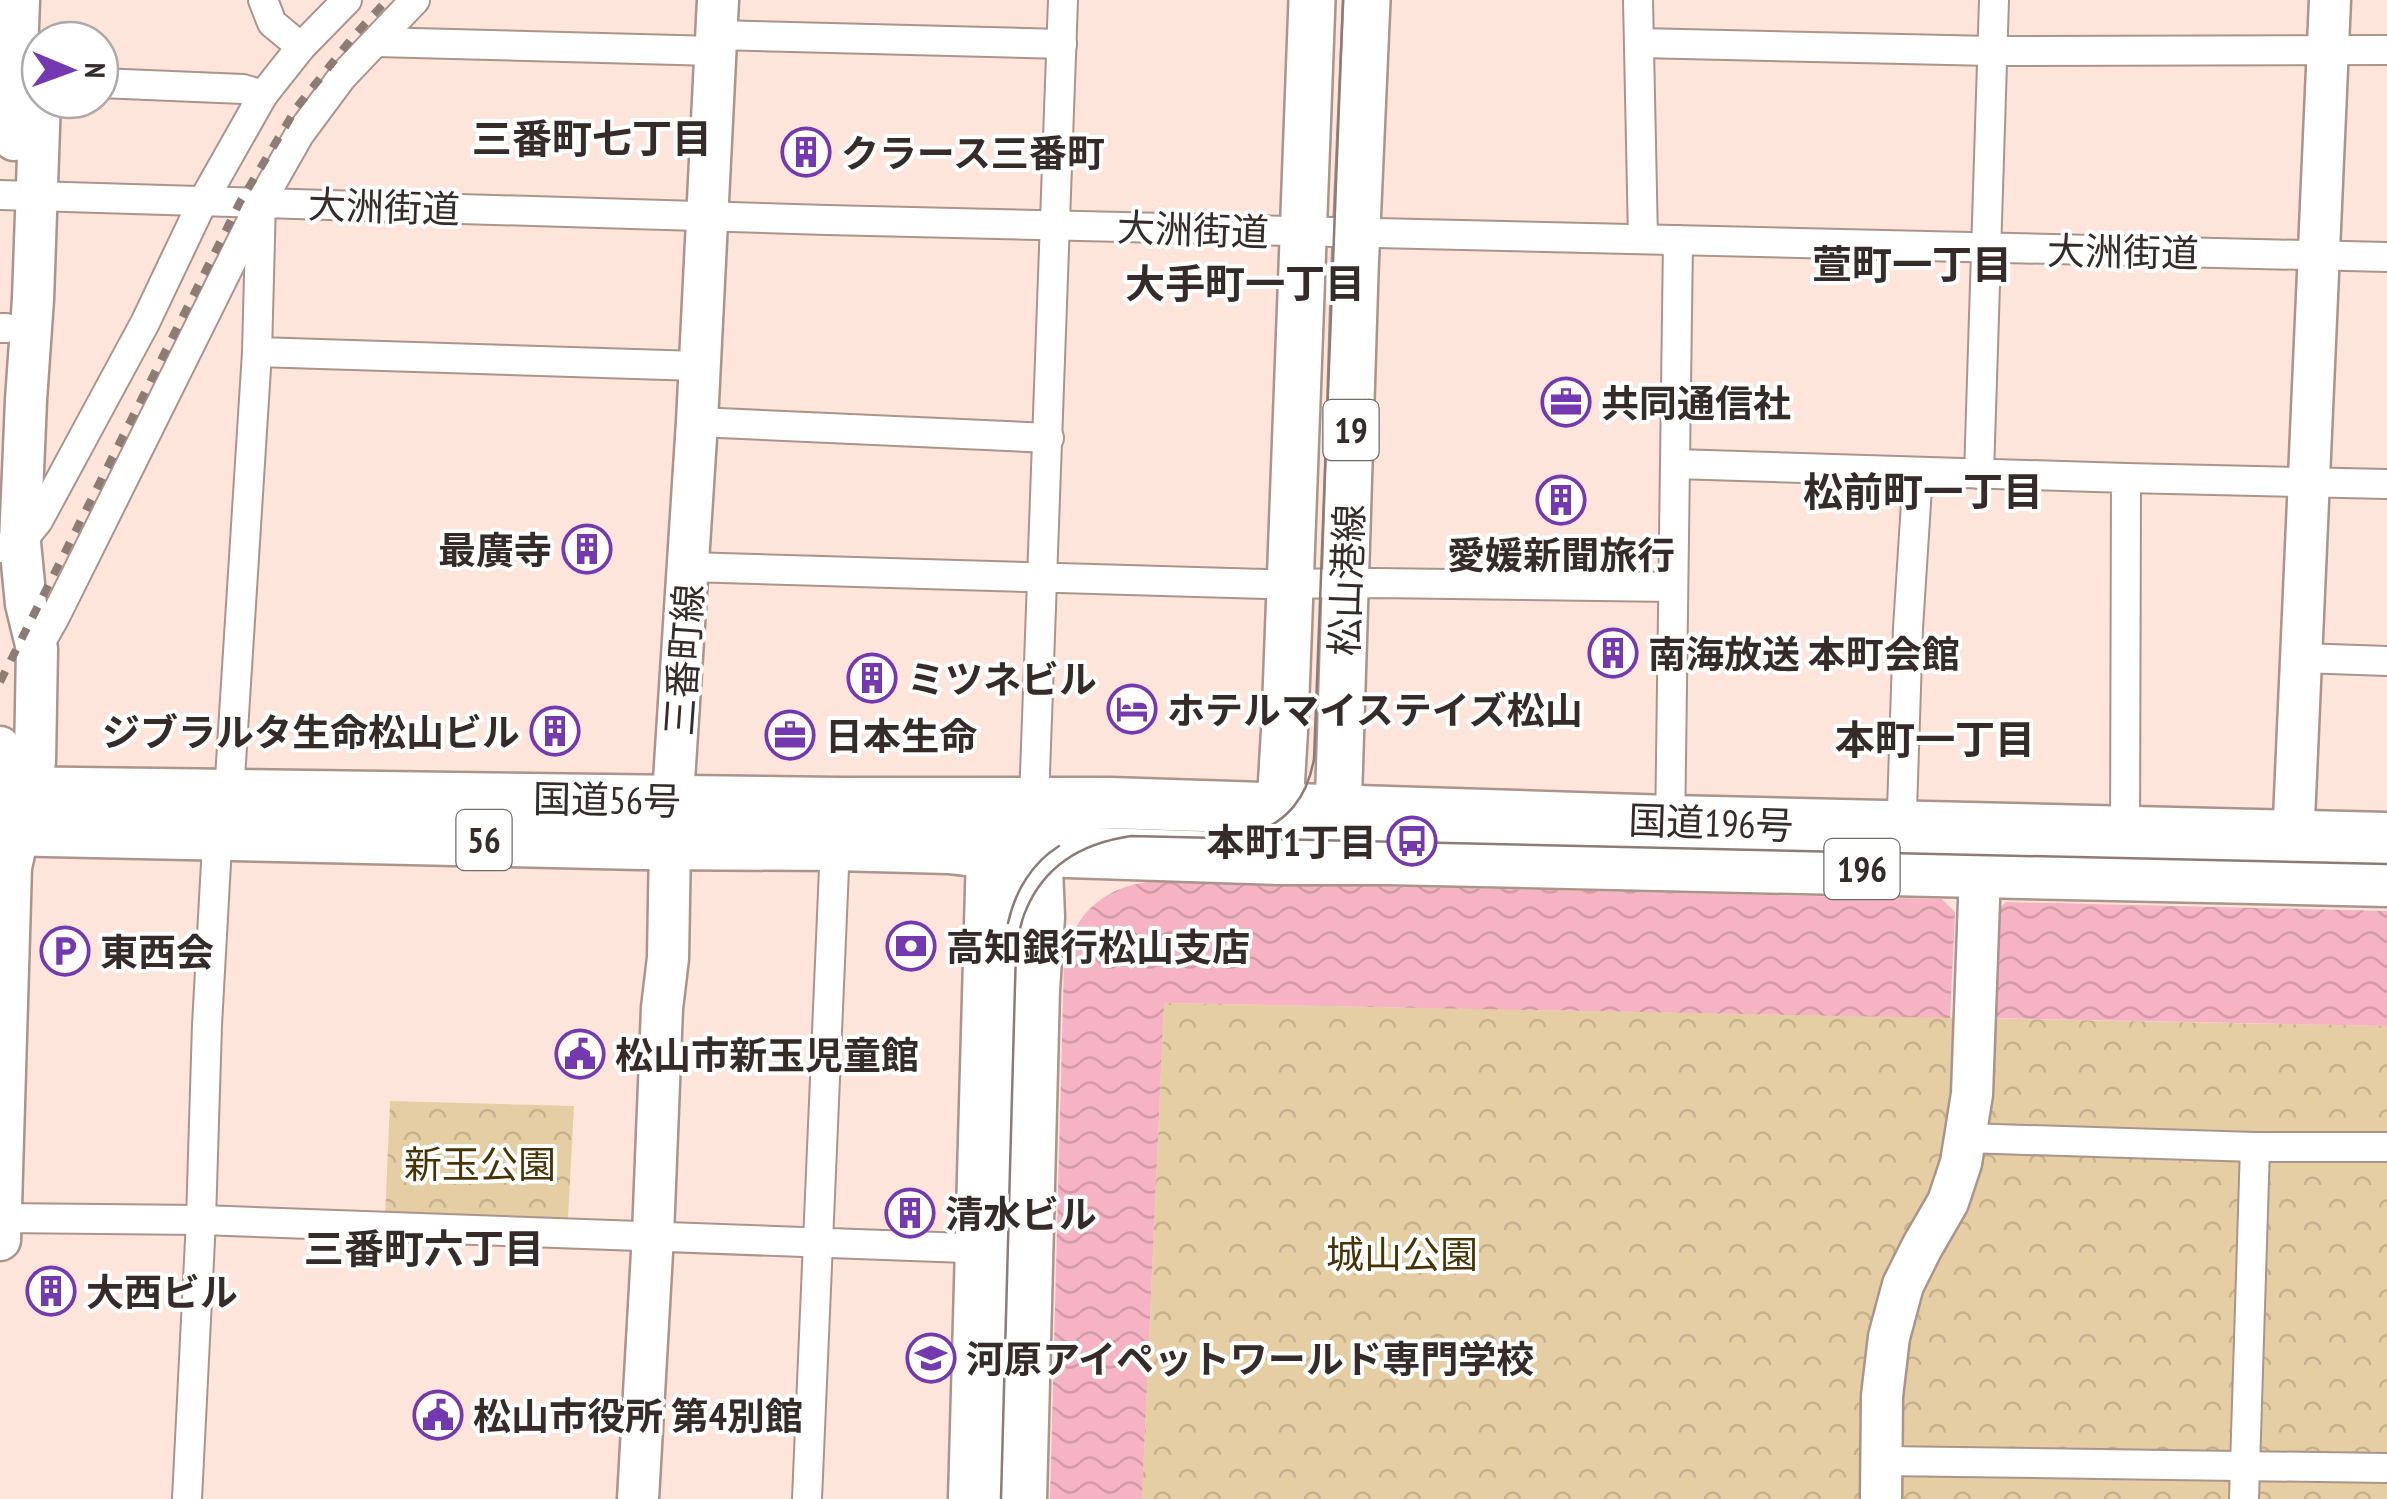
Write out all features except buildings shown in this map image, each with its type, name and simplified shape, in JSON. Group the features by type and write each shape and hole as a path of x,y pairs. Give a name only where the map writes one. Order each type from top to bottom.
{"highway":[{"name":"国道56号","path":"9,804 223,814 672,822 1034,801"},
{"name":"国道196号","path":"1034,801 1339,809 1669,843"},
{"path":"974,1499 1034,989 1039,917 1015,852 1008,820 1034,801"},
{"name":"国道56号","path":"672,822 835,845 1015,852"},
{"name":"国道196号","path":"1015,852 1337,860 1669,843 1900,848 1980,871 2125,854 2293,857 2387,838"},
{"path":"1015,852 1004,1249 1021,1499"},
{"path":"1039,917 1072,874 1089,861 1110,853"},
{"name":"国道196号","path":"2293,857 2387,880"}],"main road":[{"name":"松山港線","path":"1278,859 1312,0"},
{"name":"松山港線","path":"1337,860 1367,0"}],"street":[{"path":"263,0 272,23 300,47"},
{"path":"10,546 38,521 136,340 203,201 263,95 300,47 347,0"},
{"path":"36,649 261,202 300,136 342,77 415,0"},
{"path":"1034,801 1063,0"},
{"path":"1638,0 1643,239"},
{"path":"1979,474 1994,0"},
{"path":"2293,857 2330,0"},
{"path":"376,42 716,29 1062,44"},
{"name":"三番町線","path":"638,1499 716,29"},
{"path":"1639,43 1993,50 2387,50"},
{"path":"120,84 243,89 263,95"},
{"path":"0,449 3,328 27,120"},
{"path":"9,804 35,761 36,649 10,546 34,299 16,195"},
{"name":"大洲街道","path":"16,195 2387,257"},
{"path":"187,1499 207,1025 257,352 261,202"},
{"path":"1669,843 1678,240"},
{"path":"257,352 698,366"},
{"path":"697,422 1048,438"},
{"path":"1674,464 2387,484"},
{"path":"1900,848 1918,472"},
{"path":"2125,854 2126,478"},
{"path":"688,567 1290,584 1672,587"},
{"path":"2301,658 2387,661"},
{"path":"0,747 9,804 11,867 0,1240"},
{"path":"808,1499 835,845"},
{"path":"1980,871 1972,1094 1966,1138 1948,1202 1903,1285 1890,1337 1882,1396 1881,1480 2246,1466 2387,1468"},
{"path":"1966,1138 2387,1147"},
{"path":"2244,1499 2255,1147"},
{"path":"1,1218 201,1220 1004,1249"}],"green space":[{"name":"城山公園","path":"1164,1003 2387,1026 2387,1499 1142,1499"},
{"name":"新玉公園","path":"390,1101 574,1106 568,1218 558,1225 385,1219"}],"water":[{"path":"1158,881 1942,899 1955,912 1950,1018 1164,1003 1142,1499 1050,1499 1064,962 1075,928 1096,904 1123,888"},
{"path":"2006,902 2387,911 2387,1026 1988,1018 1994,913"}],"tram line":[{"path":"1249,835 1274,824 1293,807 1306,786 1314,759 1343,0"},
{"path":"1001,1499 1016,949 1022,919 1034,894 1055,868 1082,850 1131,836 2387,864"},
{"path":"1008,923 1026,879 1059,846"}],"railway":[{"path":"0,682 240,202 297,107 387,0"}],"place":[{"name":"クラース三番町","path":"806,152"},
{"name":"共同通信社","path":"1566,402"},
{"name":"愛媛新聞旅行","path":"1561,500"},
{"name":"最廣寺","path":"587,549"},
{"name":"南海放送 本町会館","path":"1613,653"},
{"name":"ミツネビル","path":"872,678"},
{"name":"ホテルマイステイズ松山","path":"1132,709"},
{"name":"ジブラルタ生命松山ビル","path":"555,731"},
{"name":"日本生命","path":"790,735"},
{"name":"本町1丁目","path":"1412,841"},
{"name":"高知銀行松山支店","path":"911,946"},
{"name":"東西会","path":"65,951"},
{"name":"松山市新玉児童館","path":"580,1054"},
{"name":"清水ビル","path":"910,1213"},
{"name":"大西ビル","path":"51,1291"},
{"name":"河原アイペットワールド専門学校","path":"931,1358"},
{"name":"松山市役所 第4別館","path":"438,1415"}],"district":[{"name":"三番町七丁目","path":"592,138"},
{"name":"萱町一丁目","path":"1912,264"},
{"name":"大手町一丁目","path":"1245,283"},
{"name":"松前町一丁目","path":"1923,491"},
{"name":"本町一丁目","path":"1935,739"},
{"name":"三番町六丁目","path":"424,1248"}]}
